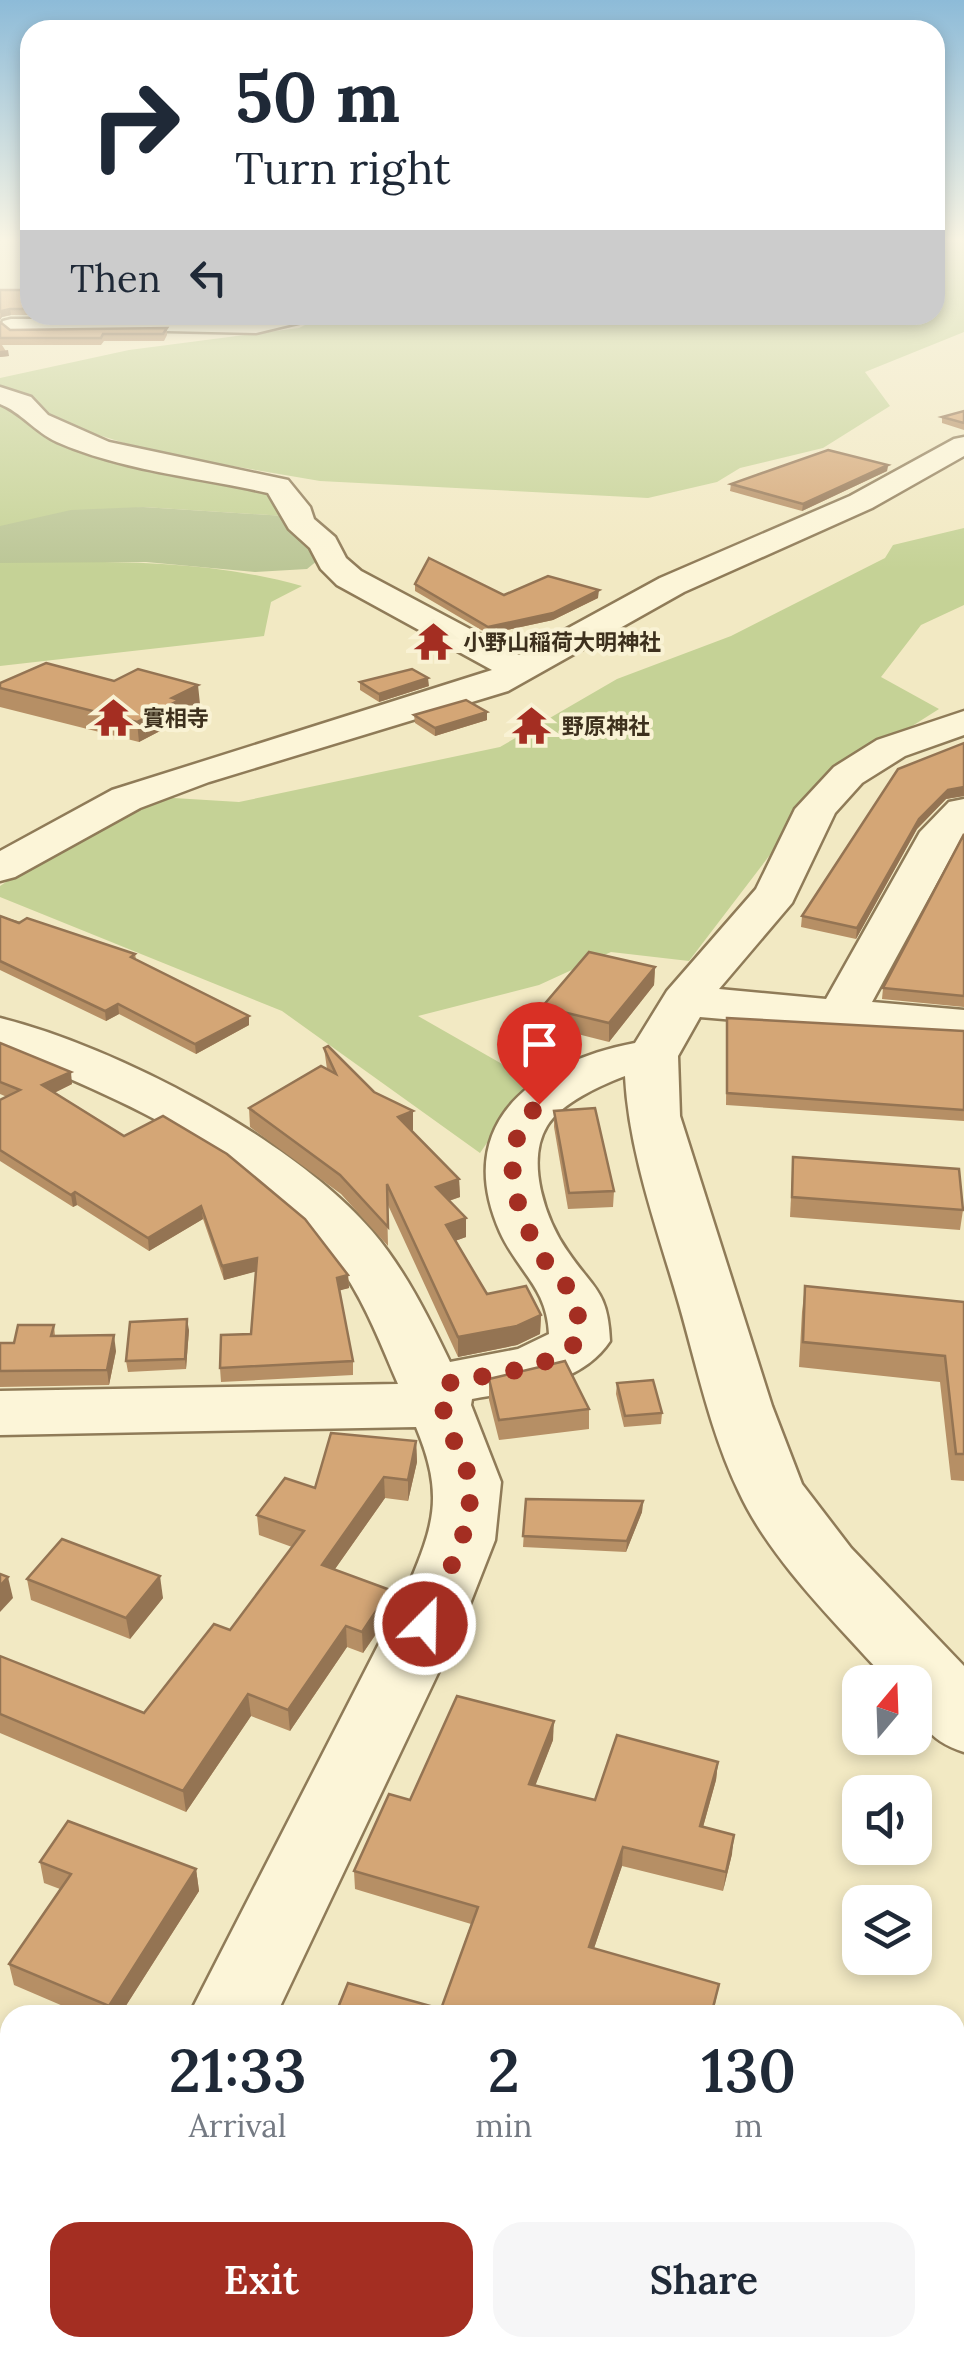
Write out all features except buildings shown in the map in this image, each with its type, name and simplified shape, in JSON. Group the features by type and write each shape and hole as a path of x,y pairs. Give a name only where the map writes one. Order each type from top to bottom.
{"street":[{"path":"0,394 22,403 27,412 66,440 278,486 294,506 300,523 324,544 332,562 349,578 518,669"},
{"path":"0,868 126,799 270,750 495,683 672,585 808,527 964,444"},
{"path":"964,722 891,748 848,775 816,809 776,894 684,1000 654,1056 654,1116 740,1406 772,1492 826,1566 947,1698 964,1722"},
{"path":"842,1014 941,832 964,811"},
{"path":"684,1000 964,1025"},
{"path":"0,1033 112,1076 176,1108 276,1175 350,1241 396,1313 439,1405 470,1488 460,1540 344,1793 237,2005"},
{"path":"439,1405 445,1384 528,1368 564,1355 579,1340 579,1316 570,1290 548,1266 520,1214 512,1177 515,1143 524,1118 576,1078 623,1059 654,1056"},
{"path":"9,1422 439,1405"}],"green space":[{"path":"129,350 919,350 865,372 890,406 823,448 740,468 717,482 648,498 320,481 156,453 67,425 0,390 0,378"},
{"path":"0,396 45,426 278,486 285,516 143,507 0,528"},
{"path":"143,507 285,516 323,556 307,569 255,572 146,562 0,563 0,526 71,510"},
{"path":"964,528 964,605 921,625 881,677 939,709 827,780 689,961 611,952 539,985 418,1016 530,1080 480,1153 282,1011 0,897 0,886 50,853 157,797 239,802 500,747 617,679 731,636 885,558 893,545"},
{"path":"0,562 190,566 302,586 271,602 264,636 0,666"}],"place":[{"name":"小野山稲荷大明神社","path":"433,642"},
{"name":"實相寺","path":"113,718"},
{"name":"野原神社","path":"532,726"}],"route":[{"path":"425,1624 460,1540 470,1488 439,1405 445,1384 528,1368 564,1355 579,1340 579,1316 570,1290 548,1266 520,1214 512,1177 515,1143 524,1118 539,1104"}]}
